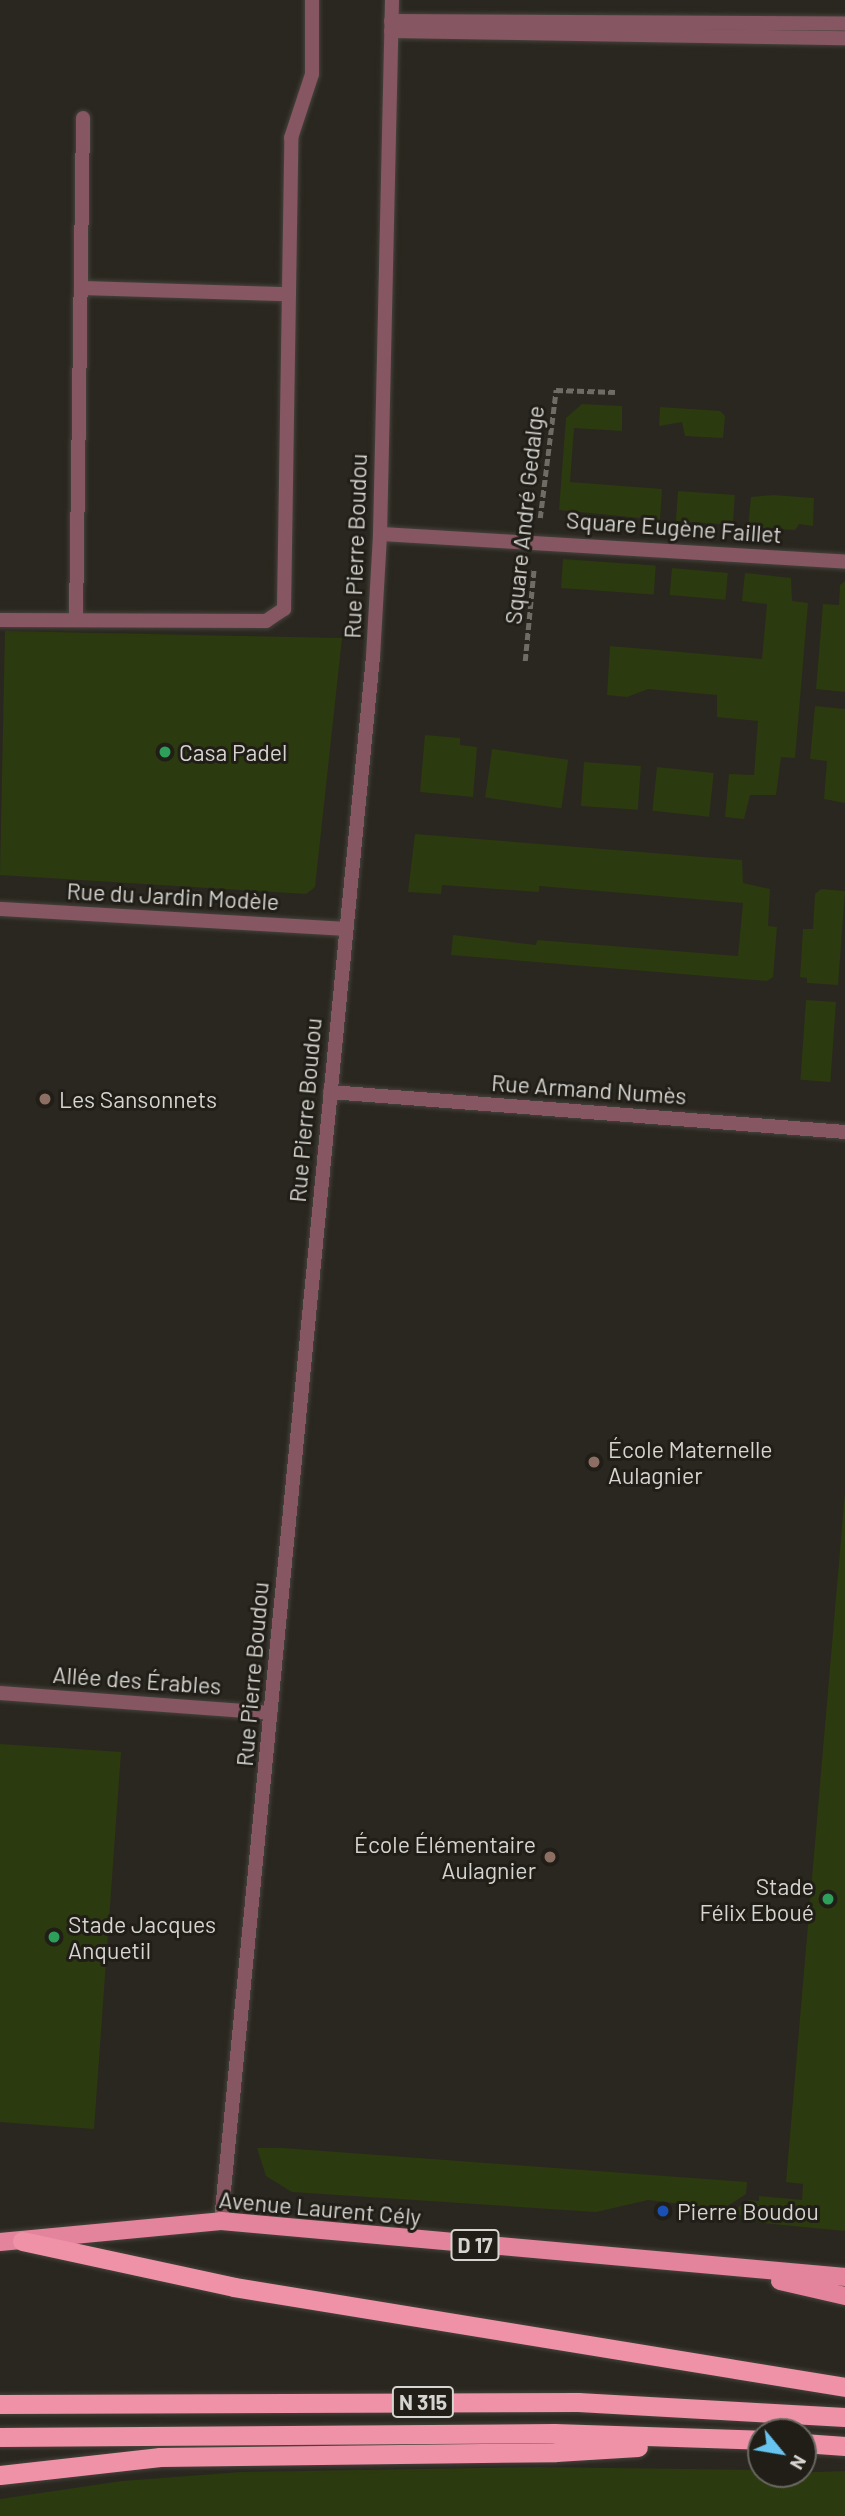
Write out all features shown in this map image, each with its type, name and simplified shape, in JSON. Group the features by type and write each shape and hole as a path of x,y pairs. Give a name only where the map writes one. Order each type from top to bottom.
{"highway":[{"path":"22,2241 234,2287 845,2386"},
{"name":"N 315","path":"0,2403 578,2402 845,2417"},
{"name":"N 315","path":"0,2437 554,2433 747,2440"},
{"path":"0,2475 160,2457 556,2452 747,2441"},
{"path":"817,2444 845,2446"}],"main road":[{"name":"Avenue Laurent Cély","path":"0,2242 221,2221 730,2269 845,2277"},
{"name":"D 17","path":"730,2269 845,2296"}],"street":[{"path":"0,620 266,621 284,609 292,138 312,74 312,0"},
{"name":"Rue Pierre Boudou","path":"221,2221 344,929 373,657 380,534 392,0"},
{"path":"391,26 845,23"},
{"path":"391,26 845,38"},
{"path":"76,620 83,118"},
{"path":"81,288 289,294"},
{"name":"Square Eugène Faillet","path":"380,534 537,540 845,562"},
{"name":"Rue du Jardin Modèle","path":"0,909 344,929"},
{"name":"Rue Armand Numès","path":"330,1092 845,1132"},
{"name":"Allée des Érables","path":"0,1693 270,1713"}],"path":[{"name":"Square André Gedalge","path":"525,661 556,390 615,392"}],"green space":[{"path":"582,404 622,406 622,431 574,428 570,482 662,489 660,520 559,510 566,418"},
{"path":"660,407 720,411 725,416 723,438 685,436 682,422 659,426"},
{"path":"678,491 735,495 733,525 676,521"},
{"path":"773,495 814,498 813,526 799,524 795,530 748,527 751,497"},
{"path":"563,559 656,565 654,594 561,588"},
{"path":"672,568 728,573 725,600 670,595"},
{"path":"745,573 791,578 792,601 808,603 795,758 781,757 776,795 750,795 744,819 725,817 729,774 754,775 758,721 717,717 717,695 648,689 627,697 607,695 610,646 762,659 767,604 742,601"},
{"path":"845,581 845,692 816,689 823,604 839,605 840,585"},
{"name":"Casa Padel","path":"5,631 342,638 315,887 306,894 0,875"},
{"path":"815,706 845,709 845,803 824,799 827,761 810,759"},
{"path":"425,735 460,738 460,745 477,747 473,797 420,792"},
{"path":"492,749 568,760 561,808 485,798"},
{"path":"584,762 641,766 638,810 581,806"},
{"path":"657,767 714,773 709,817 652,811"},
{"path":"415,834 742,860 743,883 770,889 768,926 777,927 773,977 767,981 451,955 453,935 536,945 537,940 738,956 743,903 539,886 539,892 442,885 441,894 408,892"},
{"path":"821,889 845,891 838,985 807,983 807,978 800,977 803,929 813,929 815,894"},
{"path":"806,1000 836,1002 830,1082 800,1080"},
{"name":"Stade Félix Eboué","path":"845,1492 845,2231 761,2223 731,2212 749,2200 759,2201 759,2196 802,2200 803,2184 786,2182"},
{"name":"Stade Jacques Anquetil","path":"0,1744 121,1752 94,2129 0,2122"},
{"path":"257,2148 747,2182 746,2194 723,2209 648,2200 596,2212 292,2192 266,2176"},
{"path":"538,2467 747,2470 747,2488 817,2488 817,2472 845,2471 845,2516 0,2516 0,2499 122,2481 241,2472"}],"place":[{"name":"Casa Padel","path":"165,752"},
{"name":"Les Sansonnets","path":"45,1099"},
{"name":"École Maternelle Aulagnier","path":"594,1462"},
{"name":"École Élémentaire Aulagnier","path":"550,1857"},
{"name":"Stade Félix Eboué","path":"828,1899"},
{"name":"Stade Jacques Anquetil","path":"54,1937"},
{"name":"Pierre Boudou","path":"663,2211"}]}
